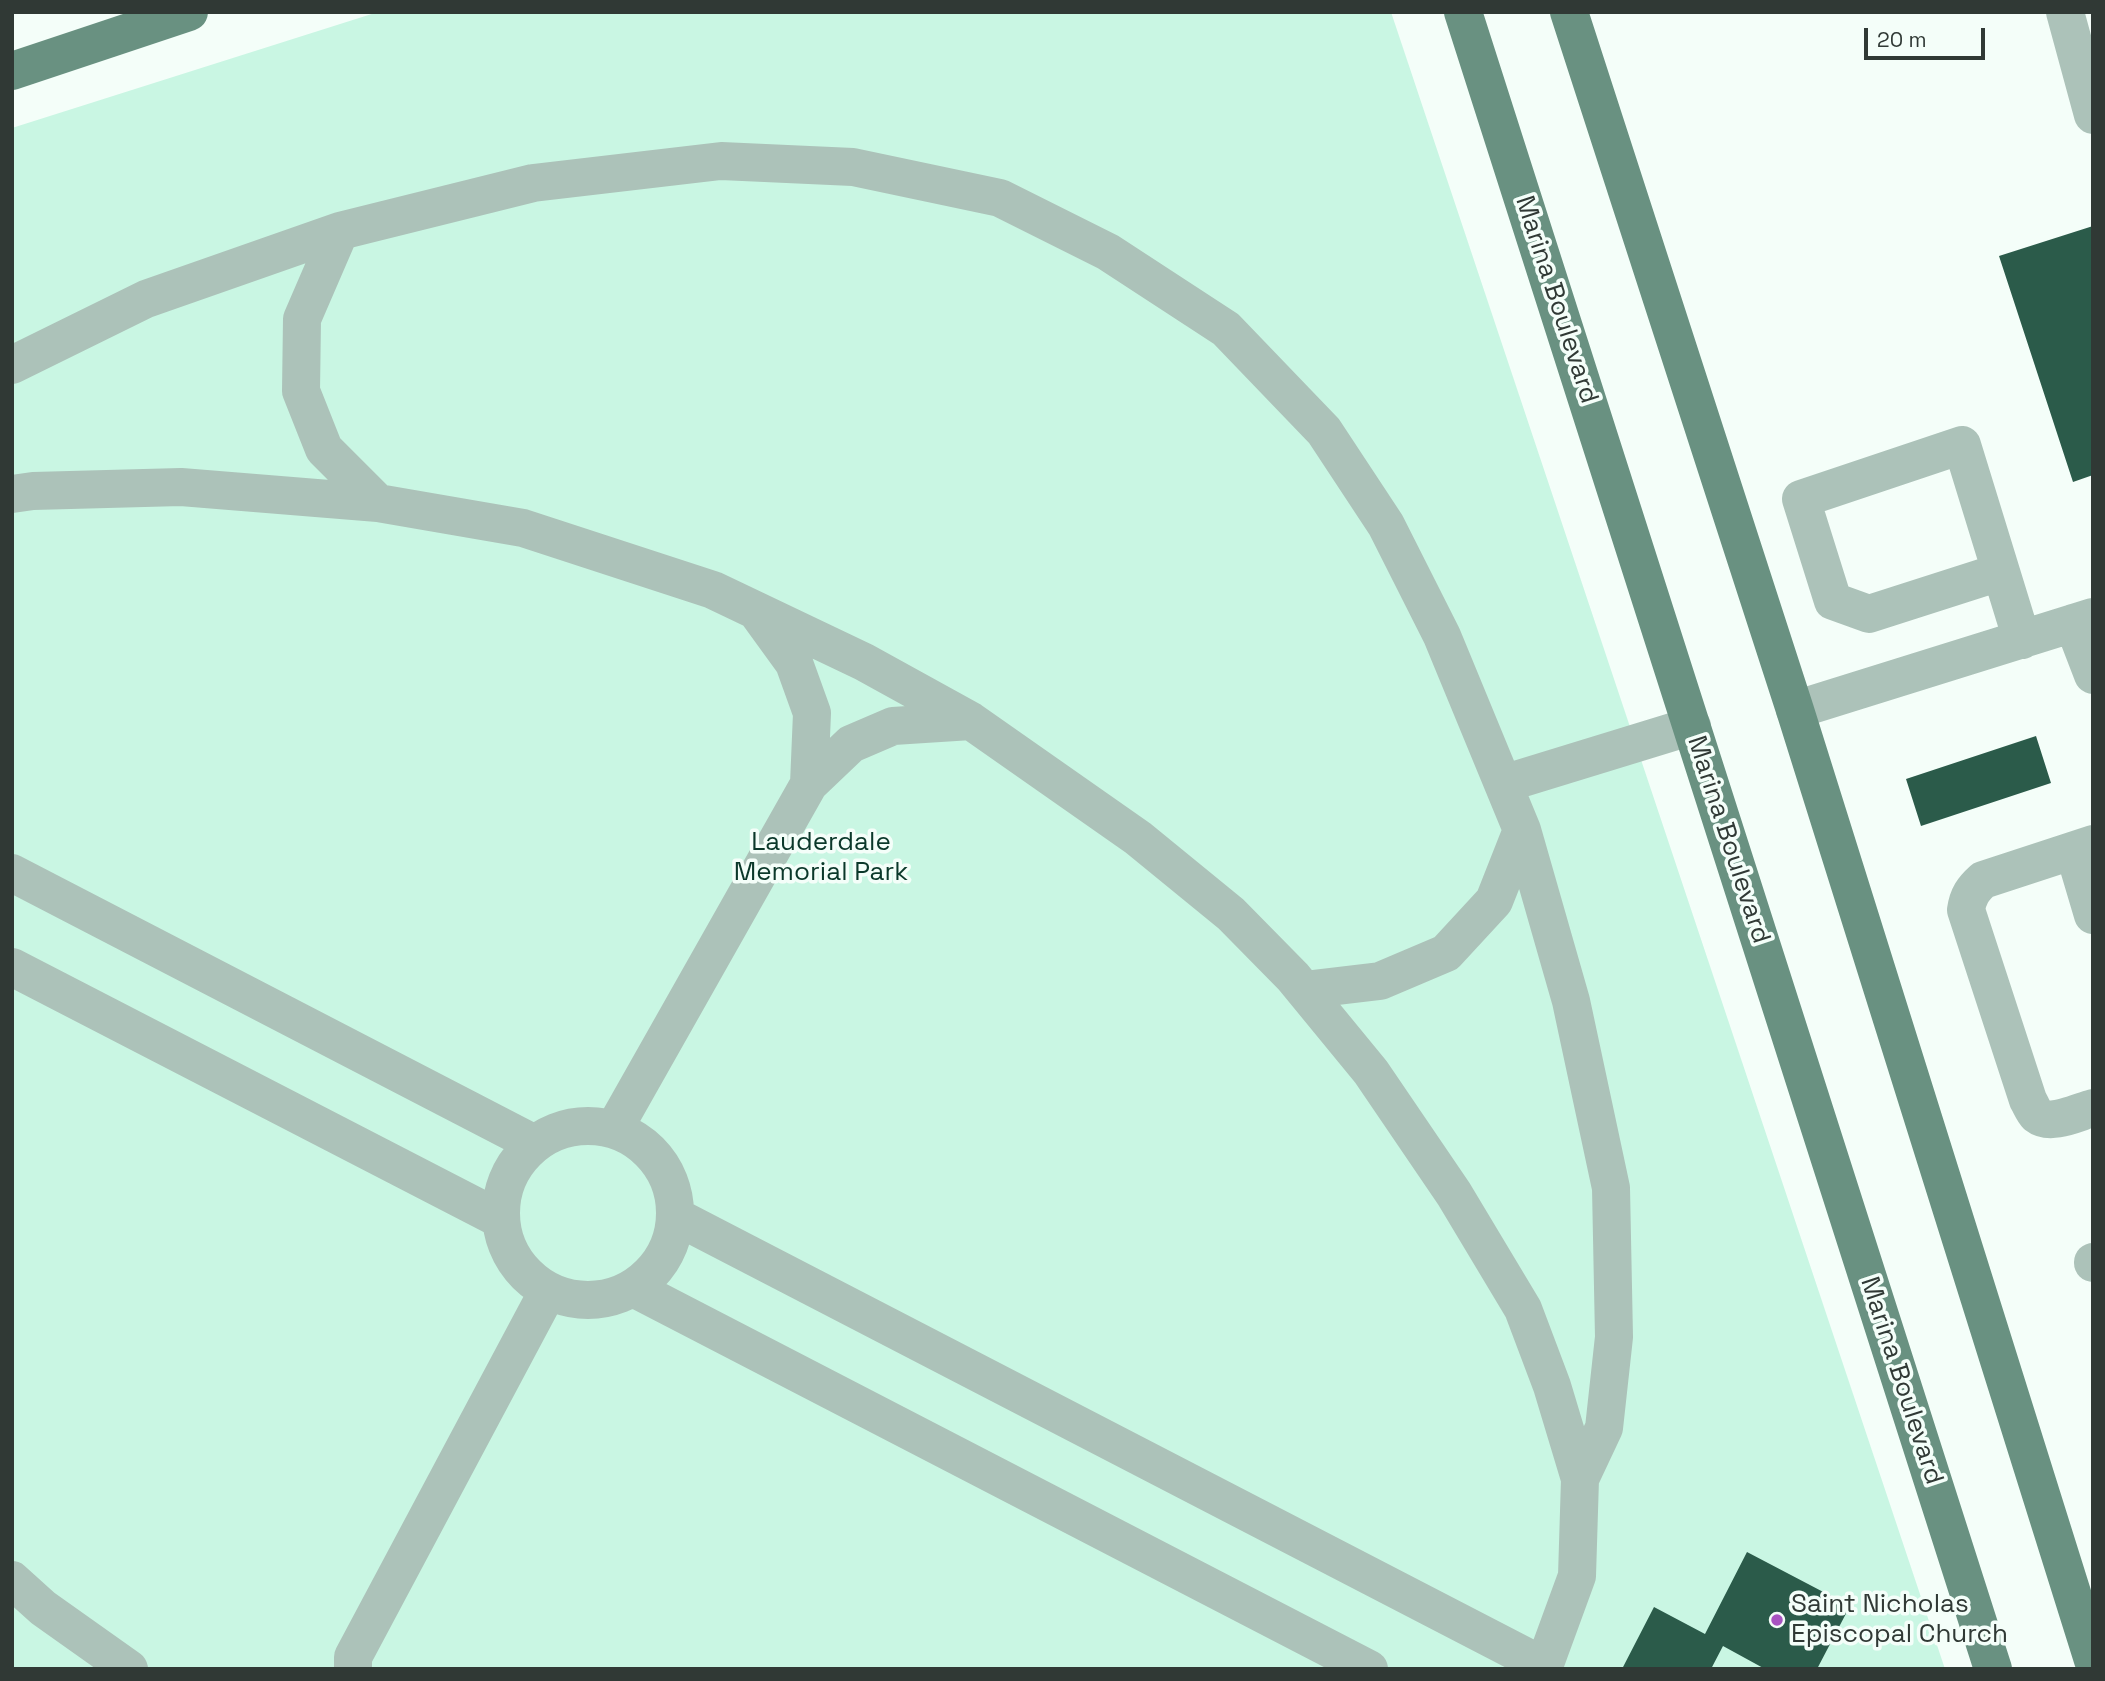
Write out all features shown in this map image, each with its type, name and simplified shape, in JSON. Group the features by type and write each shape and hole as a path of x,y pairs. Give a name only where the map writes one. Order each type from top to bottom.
{"main road":[{"path":"12,71 188,12"},
{"name":"Marina Boulevard","path":"1464,12 1993,1669"},
{"path":"1569,12 1796,710 2093,1660"}],"street":[{"path":"2065,12 2093,116"},
{"path":"12,365 146,299 340,231 533,183 721,161 853,167 1000,198 1108,252 1226,329 1324,431 1385,525 1442,636 1522,830 1571,1001 1611,1188 1614,1337 1604,1427 1580,1479"},
{"path":"340,231 302,318 300,391 324,449 378,503"},
{"path":"2000,572 1869,614 1833,601 1801,499 1962,445 2022,640"},
{"path":"12,494 33,491 181,487 378,503 523,528 713,590 864,662 971,721 1139,838 1231,914 1304,990 1379,1083 1454,1194 1523,1309 1552,1386 1580,1479 1577,1576 1544,1668 676,1216"},
{"path":"755,610 794,663 812,713 809,784"},
{"path":"1796,710 2083,620 2093,674"},
{"path":"614,1129 809,784 851,744 893,726 971,721"},
{"path":"1503,784 1692,726"},
{"path":"1304,990 1380,981 1446,953 1494,901 1522,830"},
{"path":"2093,915 2083,848 1983,880 1968,898 1966,910 2028,1100 2036,1114 2043,1118 2056,1119 2093,1108"},
{"path":"12,873 533,1143"},
{"path":"12,967 500,1219"},
{"path":"586,1125 614,1129 640,1142 660,1162 672,1188 676,1216 672,1238 663,1258 650,1275 633,1288 606,1299 576,1300 548,1291 524,1273 507,1248 500,1219 503,1190 514,1164 533,1143 559,1129 586,1125"},
{"path":"633,1288 1369,1669"},
{"path":"347,1665 548,1291"},
{"path":"12,1580 43,1608 129,1669"}],"green space":[{"name":"Lauderdale Memorial Park","path":"378,12 1391,12 1945,1669 12,1669 12,128"}],"building":[{"path":"2093,226 2093,475 2073,482 1999,256"},
{"path":"2036,736 2051,783 1921,826 1906,779"},
{"name":"Saint Nicholas Episcopal Church","path":"1747,1552 1850,1606 1817,1669 1765,1669 1723,1646 1711,1669 1622,1669 1654,1607 1705,1634"}],"place":[{"name":"Saint Nicholas Episcopal Church","path":"1777,1620"}]}
